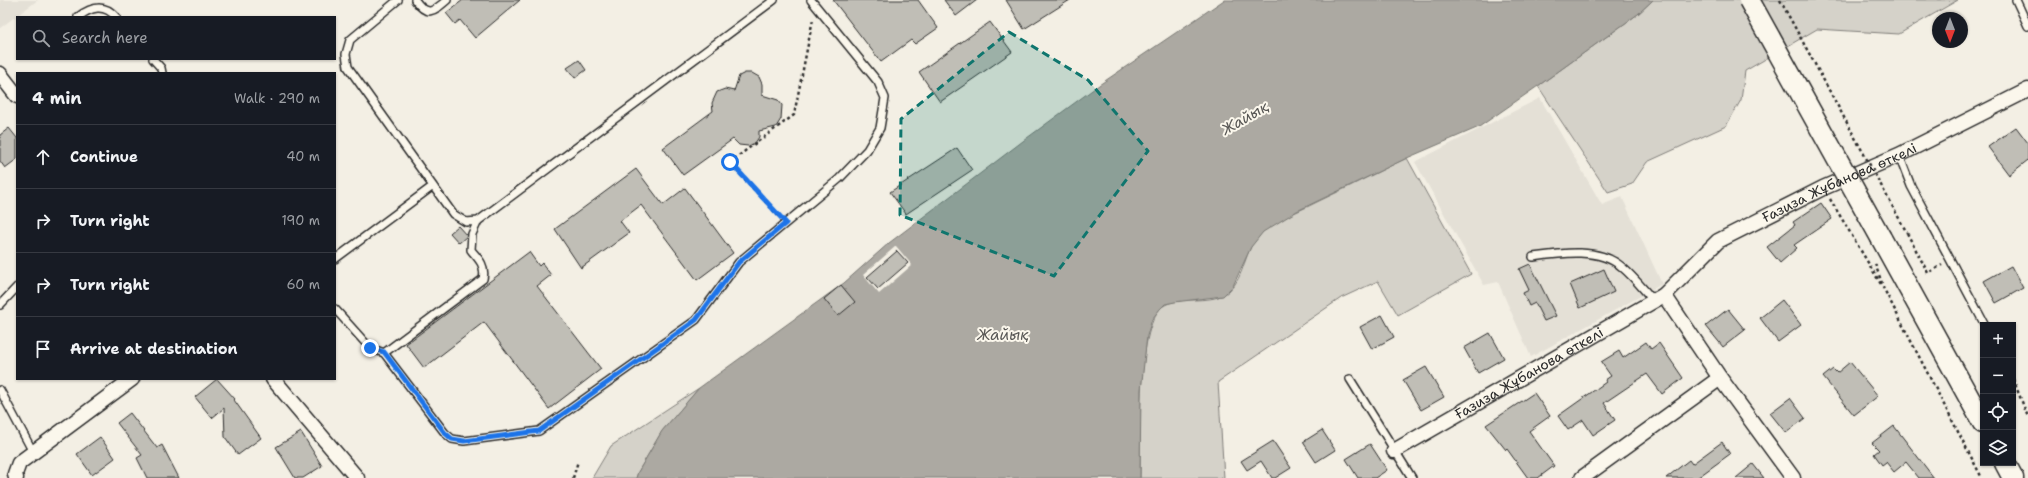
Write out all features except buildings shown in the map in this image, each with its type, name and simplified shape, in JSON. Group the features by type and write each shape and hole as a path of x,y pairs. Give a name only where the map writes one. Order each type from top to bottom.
{"main road":[{"path":"1749,0 1980,419"},
{"path":"2007,466 2013,478"}],"street":[{"path":"0,74 16,95"},
{"name":"Ғазиза Жұбанова өткелі","path":"1394,451 1659,298 1718,241 1823,188 1899,155 2028,90"},
{"path":"1659,298 1720,378 1787,475"},
{"path":"1582,478 1720,378"},
{"path":"16,478 15,474 19,463 131,380"},
{"path":"274,380 357,478"}],"lane":[{"path":"398,0 350,40 346,54 348,67 453,214 466,222 478,221"},
{"path":"415,0 422,10 429,11 436,10 447,0"},
{"path":"384,352 483,278 485,270 482,263 472,250 472,234 478,221 774,0"},
{"path":"2016,0 2028,26"},
{"path":"336,310 370,348 384,352 445,433 452,439 464,441 539,431 696,320 739,262 839,178 866,150 880,128 885,98 878,82 813,2"},
{"path":"79,16 88,9 98,7 110,10 115,16"},
{"path":"154,60 161,68 162,72"},
{"path":"1899,155 1910,186 1983,322"},
{"path":"336,258 433,186"},
{"path":"1533,257 1572,252 1603,257 1621,266 1659,298"},
{"path":"0,305 16,288"},
{"path":"1350,379 1412,478"},
{"path":"0,390 32,452"}],"path":[{"path":"1780,0 1928,273 1951,261"},
{"path":"786,223 730,162 794,115 813,2"},
{"path":"1823,188 1885,291 1982,478"},
{"path":"1874,263 1885,291"},
{"path":"2016,387 2028,417"},
{"path":"573,478 578,461"}],"highlighted area":[{"path":"1009,32 1088,80 1148,151 1054,276 900,215 901,119"}],"shaded area":[{"path":"0,0 38,0 16,16 0,28"},
{"path":"1653,0 1958,0 1937,12 1932,12 1932,15 1899,34 1817,29 1745,71 1741,100 1726,126 1647,162 1632,184 1608,192 1538,86 1638,14"},
{"path":"1540,98 1602,205 1622,197 1662,284 1531,357 1498,282 1484,285 1415,162"},
{"path":"1407,158 1471,274 1398,315 1378,281 1341,298 1218,382 1224,478 1140,478 1140,413 1144,358 1155,315 1165,305 1172,302 1214,298 1229,291 1242,271 1254,241 1265,230 1286,217"},
{"path":"699,388 662,431 636,478 592,478 611,446"}],"water":[{"name":"Жайық","path":"1224,0 1653,0 1638,14 1479,127 1407,158 1297,211 1263,232 1251,247 1233,286 1223,296 1165,304 1152,319 1147,336 1141,390 1140,478 636,478 662,431 699,388 844,283 889,243 1023,141 1099,85"}],"pier":[{"path":"896,246 912,265 879,294 863,275"}],"route":[{"path":"370,348 384,352 445,433 452,439 464,441 539,431 696,320 739,262 786,223 730,162"}]}
